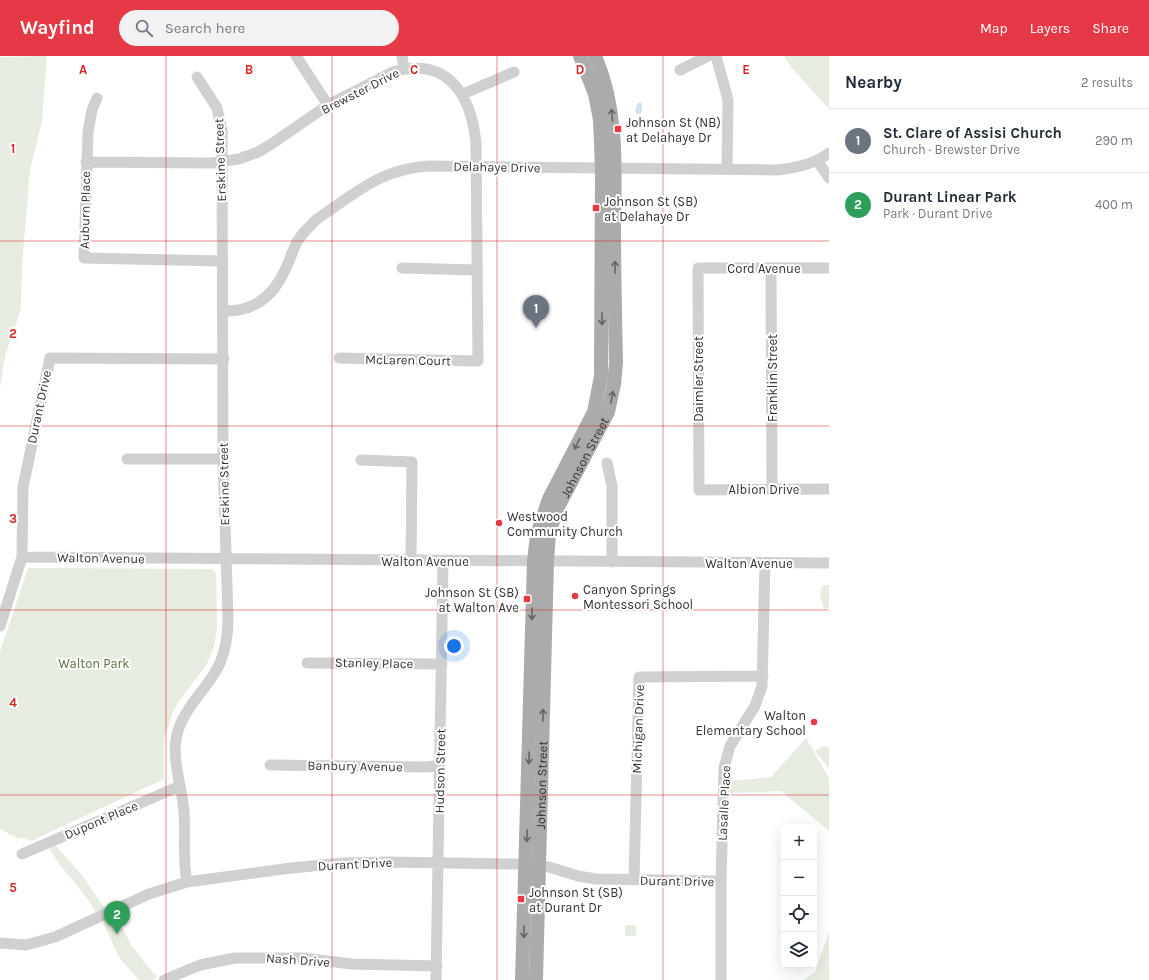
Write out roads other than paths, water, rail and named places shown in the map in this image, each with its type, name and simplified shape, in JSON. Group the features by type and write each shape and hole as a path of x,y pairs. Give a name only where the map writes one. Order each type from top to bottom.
{"main road":[{"name":"Johnson Street","path":"580,56 590,80 598,106 608,168"},
{"name":"Johnson Street","path":"536,980 533,866 540,561 537,535 549,499 594,412 600,387 611,108 607,86 595,56"},
{"name":"Johnson Street","path":"522,980 533,866"}],"street":[{"path":"296,56 328,106"},
{"path":"402,56 404,69"},
{"path":"680,70 708,56"},
{"path":"716,56 728,100 727,169"},
{"name":"Brewster Drive","path":"86,162 222,162 239,159 258,152 328,106 404,69 433,69 452,80 463,94 475,128 477,166 478,361"},
{"path":"463,94 514,72"},
{"name":"Erskine Street","path":"187,882 184,849 184,811 175,763 176,744 180,727 195,698 214,675 223,656 226,644 228,618 223,459 224,359 221,261 222,131 217,108 197,77"},
{"name":"Auburn Place","path":"97,98 92,110 88,132 84,258 221,261"},
{"name":"Delahaye Drive","path":"223,311 249,308 264,300 280,282 297,242 317,219 378,178 401,169 416,167 477,166 785,169 817,160 829,153"},
{"path":"817,160 829,178"},
{"path":"402,268 477,270"},
{"name":"Cord Avenue","path":"698,268 829,268"},
{"name":"Daimler Street","path":"698,268 699,490"},
{"name":"Franklin Street","path":"772,268 772,489"},
{"name":"Durant Drive","path":"0,626 22,557 23,487 50,358 224,359"},
{"name":"McLaren Court","path":"339,358 478,361"},
{"path":"127,459 223,459"},
{"path":"361,460 412,462 412,561"},
{"path":"607,463 612,486 612,562"},
{"name":"Albion Drive","path":"699,490 829,489"},
{"name":"Walton Avenue","path":"22,557 225,560 829,563"},
{"name":"Hudson Street","path":"436,980 443,561"},
{"name":"Lasalle Place","path":"721,980 721,881 724,768 726,758 735,737 755,706 762,686 765,563"},
{"name":"Stanley Place","path":"307,663 442,664"},
{"name":"Michigan Drive","path":"634,880 639,677 762,676"},
{"name":"Banbury Avenue","path":"270,765 427,767 440,765"},
{"name":"Dupont Place","path":"22,854 180,786"},
{"name":"Durant Drive","path":"0,943 26,945 55,937 148,894 187,882 255,872 344,863 438,863 533,866 558,869 585,878 721,881"},
{"name":"Nash Drive","path":"164,980 200,965 235,958 302,958 352,964 437,966"}],"water":[{"path":"640,102 642,104 642,112 638,115 635,112 637,104"}],"place":[{"name":"Johnson St (NB) at Delahaye Dr","path":"618,129"},
{"name":"Johnson St (SB) at Delahaye Dr","path":"596,208"},
{"name":"St. Clare of Assisi Church","path":"536,328"},
{"name":"Westwood Community Church","path":"499,523"},
{"name":"Canyon Springs Montessori School","path":"575,596"},
{"name":"Johnson St (SB) at Walton Ave","path":"527,599"},
{"name":"Walton Elementary School","path":"814,722"},
{"name":"Johnson St (SB) at Durant Dr","path":"521,899"},
{"name":"Durant Linear Park","path":"117,934"}],"park label":[{"name":"Walton Park","path":"94,663"}]}
